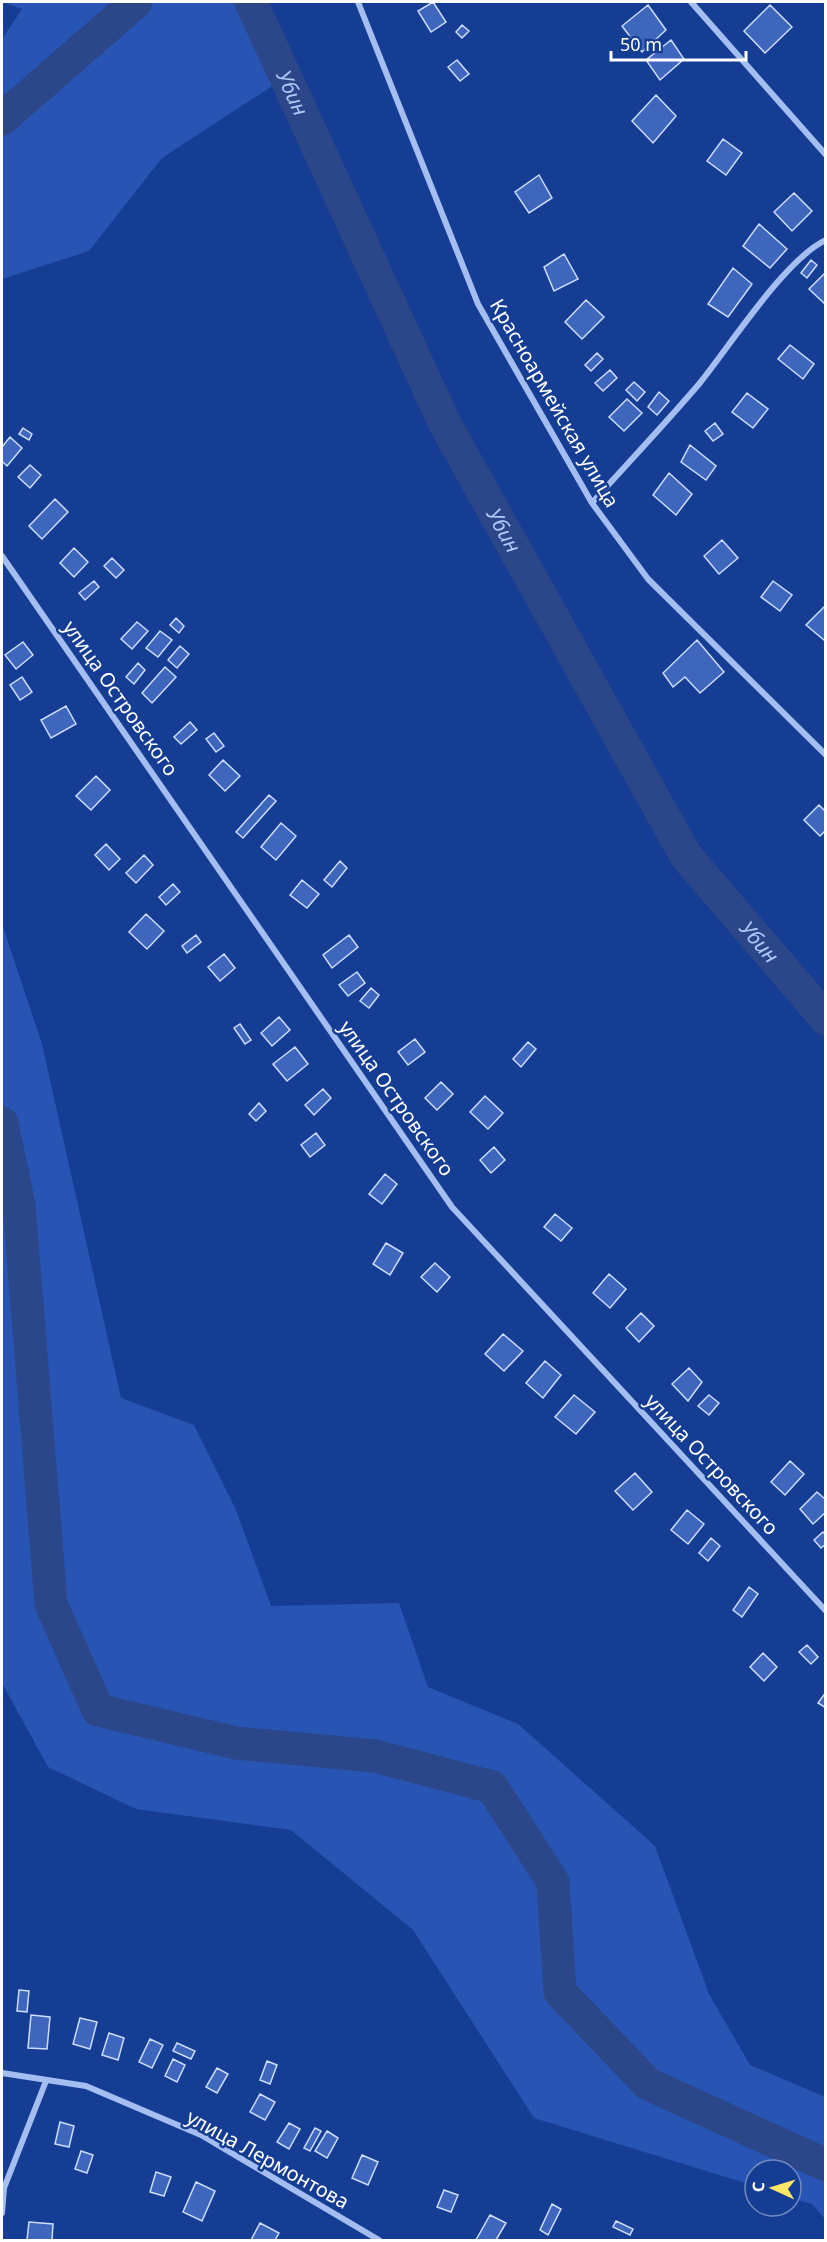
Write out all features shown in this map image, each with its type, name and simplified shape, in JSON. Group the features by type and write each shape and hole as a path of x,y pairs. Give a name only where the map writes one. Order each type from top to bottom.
{"street":[{"name":"Красноармейская улица","path":"358,2 478,304 592,504 648,579 825,755"},
{"path":"691,2 825,155"},
{"path":"592,504 699,384 789,269 812,246 825,240"},
{"name":"улица Островского","path":"2,556 452,1207 825,1611"},
{"name":"улица Лермонтова","path":"2,2073 86,2086 201,2135 379,2241"},
{"path":"2,2213 4,2188 46,2081"}],"shaded area":[{"path":"2,2 251,2 286,77 162,158 89,251 2,279 2,39 22,9"},
{"path":"2,924 42,1044 121,1398 194,1425 236,1510 271,1606 399,1603 428,1687 518,1724 655,1846 709,1994 750,2065 825,2097 825,2219 812,2204 803,2201 803,2158 743,2158 743,2182 534,2118 413,1930 291,1830 136,1809 48,1767 2,1683"}],"building":[{"path":"433,2 446,22 431,32 418,11"},
{"path":"648,5 666,30 642,52 622,26"},
{"path":"770,5 792,27 765,53 744,31"},
{"path":"462,25 469,31 462,38 456,32"},
{"path":"671,40 684,59 660,80 646,60"},
{"path":"457,60 469,74 460,81 448,67"},
{"path":"656,95 676,116 653,143 632,121"},
{"path":"723,139 742,153 726,175 707,161"},
{"path":"539,175 552,198 529,213 515,192"},
{"path":"794,193 812,211 792,231 774,212"},
{"path":"759,224 787,249 770,268 743,246"},
{"path":"564,254 578,279 554,291 544,267"},
{"path":"811,260 817,265 807,278 801,273"},
{"path":"733,268 752,284 728,317 708,304"},
{"path":"826,272 826,305 809,289"},
{"path":"586,300 604,317 582,339 565,322"},
{"path":"790,345 814,364 803,379 778,359"},
{"path":"597,353 603,359 591,371 585,365"},
{"path":"610,370 617,378 603,391 595,383"},
{"path":"634,382 645,392 637,401 626,390"},
{"path":"659,392 669,401 657,415 648,407"},
{"path":"747,393 768,409 753,428 732,412"},
{"path":"627,399 642,413 624,431 609,417"},
{"path":"715,423 723,434 713,441 705,431"},
{"path":"23,428 32,434 29,440 19,434"},
{"path":"10,437 22,448 7,466 2,461 2,447"},
{"path":"690,445 716,466 706,480 681,462"},
{"path":"30,465 41,475 30,488 18,477"},
{"path":"669,473 692,494 676,515 653,495"},
{"path":"55,499 68,512 42,539 29,526"},
{"path":"722,540 738,558 719,574 704,556"},
{"path":"74,548 88,562 74,577 60,563"},
{"path":"112,558 124,570 116,578 104,566"},
{"path":"94,581 99,587 85,600 79,593"},
{"path":"773,581 792,595 780,611 761,597"},
{"path":"826,605 826,638 824,640 806,625"},
{"path":"176,618 184,626 179,633 170,625"},
{"path":"137,622 148,631 132,649 121,639"},
{"path":"160,631 172,640 158,657 146,648"},
{"path":"697,640 724,672 700,693 685,677 673,687 663,673"},
{"path":"23,642 33,655 16,669 5,655"},
{"path":"180,646 189,654 177,668 168,660"},
{"path":"138,663 145,670 134,684 126,677"},
{"path":"165,667 176,677 152,703 142,693"},
{"path":"22,677 32,692 20,700 10,685"},
{"path":"66,706 76,724 51,738 41,720"},
{"path":"190,722 197,730 181,744 174,737"},
{"path":"214,733 224,746 216,752 206,739"},
{"path":"223,760 240,776 225,791 209,775"},
{"path":"96,776 110,790 91,810 76,796"},
{"path":"269,795 276,801 243,838 236,832"},
{"path":"819,805 826,812 826,830 820,836 804,820"},
{"path":"281,823 296,836 276,860 261,847"},
{"path":"106,844 120,859 109,870 95,855"},
{"path":"144,855 153,865 136,883 126,873"},
{"path":"340,861 347,868 332,887 324,880"},
{"path":"302,880 319,894 307,908 290,895"},
{"path":"173,884 180,892 166,905 159,897"},
{"path":"146,914 164,931 147,949 129,932"},
{"path":"196,935 201,942 187,953 182,946"},
{"path":"349,935 358,947 332,968 323,955"},
{"path":"224,954 235,968 220,981 208,967"},
{"path":"357,972 365,983 348,996 339,985"},
{"path":"371,988 379,995 369,1008 360,1001"},
{"path":"279,1017 290,1030 272,1046 261,1033"},
{"path":"240,1024 251,1040 245,1044 234,1028"},
{"path":"415,1039 425,1052 408,1065 398,1052"},
{"path":"528,1042 536,1049 521,1067 513,1059"},
{"path":"295,1047 308,1064 287,1081 273,1064"},
{"path":"441,1082 453,1094 437,1110 425,1098"},
{"path":"323,1089 331,1098 314,1115 305,1105"},
{"path":"485,1096 503,1113 488,1129 470,1112"},
{"path":"259,1103 266,1111 256,1121 249,1114"},
{"path":"316,1133 325,1145 310,1157 301,1145"},
{"path":"494,1147 505,1160 491,1173 480,1160"},
{"path":"385,1174 397,1184 382,1204 369,1194"},
{"path":"555,1214 572,1228 561,1241 544,1227"},
{"path":"386,1243 403,1253 390,1275 373,1264"},
{"path":"435,1263 450,1277 437,1292 421,1277"},
{"path":"609,1274 626,1289 610,1308 593,1293"},
{"path":"641,1313 654,1326 639,1342 626,1328"},
{"path":"503,1334 523,1351 504,1371 485,1354"},
{"path":"545,1361 561,1375 543,1398 526,1383"},
{"path":"689,1368 702,1382 688,1401 672,1384"},
{"path":"574,1395 595,1412 576,1434 555,1417"},
{"path":"709,1395 719,1403 709,1415 698,1406"},
{"path":"790,1461 804,1474 785,1495 771,1482"},
{"path":"635,1473 652,1492 633,1510 615,1491"},
{"path":"817,1492 826,1500 826,1512 813,1524 800,1509"},
{"path":"687,1510 704,1524 688,1544 671,1530"},
{"path":"823,1532 826,1535 826,1544 821,1548 814,1540"},
{"path":"711,1538 720,1546 708,1561 699,1553"},
{"path":"749,1587 758,1594 742,1617 733,1610"},
{"path":"807,1645 818,1657 811,1664 799,1652"},
{"path":"763,1653 777,1667 764,1681 750,1667"},
{"path":"826,1692 826,1708 818,1703"},
{"path":"19,1990 29,1991 27,2012 17,2011"},
{"path":"31,2015 50,2017 47,2049 28,2048"},
{"path":"80,2018 97,2022 90,2049 73,2044"},
{"path":"109,2033 124,2038 118,2060 102,2055"},
{"path":"150,2039 163,2045 152,2068 139,2062"},
{"path":"177,2043 195,2051 191,2059 173,2051"},
{"path":"173,2059 185,2065 177,2082 165,2076"},
{"path":"267,2061 277,2065 270,2084 260,2080"},
{"path":"217,2068 228,2074 217,2093 206,2087"},
{"path":"260,2094 275,2102 265,2120 250,2112"},
{"path":"60,2122 74,2126 69,2147 55,2144"},
{"path":"289,2123 300,2129 289,2149 277,2142"},
{"path":"315,2128 321,2131 310,2151 304,2148"},
{"path":"327,2131 338,2138 327,2158 315,2151"},
{"path":"81,2151 93,2155 87,2173 75,2169"},
{"path":"362,2155 378,2162 368,2185 352,2178"},
{"path":"156,2172 171,2177 164,2196 150,2192"},
{"path":"196,2182 215,2191 202,2221 183,2212"},
{"path":"444,2190 458,2195 451,2212 437,2207"},
{"path":"552,2204 561,2209 548,2235 540,2230"},
{"path":"490,2215 506,2223 496,2240 476,2240"},
{"path":"616,2221 633,2229 630,2235 613,2227"},
{"path":"29,2222 53,2224 52,2240 27,2240"},
{"path":"260,2223 279,2233 275,2240 251,2240"}],"waterway":[{"path":"2,119 136,2"},
{"name":"Убин","path":"251,2 445,424 686,856 826,1019"},
{"path":"2,1123 19,1205 51,1604 98,1710 236,1743 375,1756 492,1787 553,1882 560,1992 648,2084 826,2165"}]}
